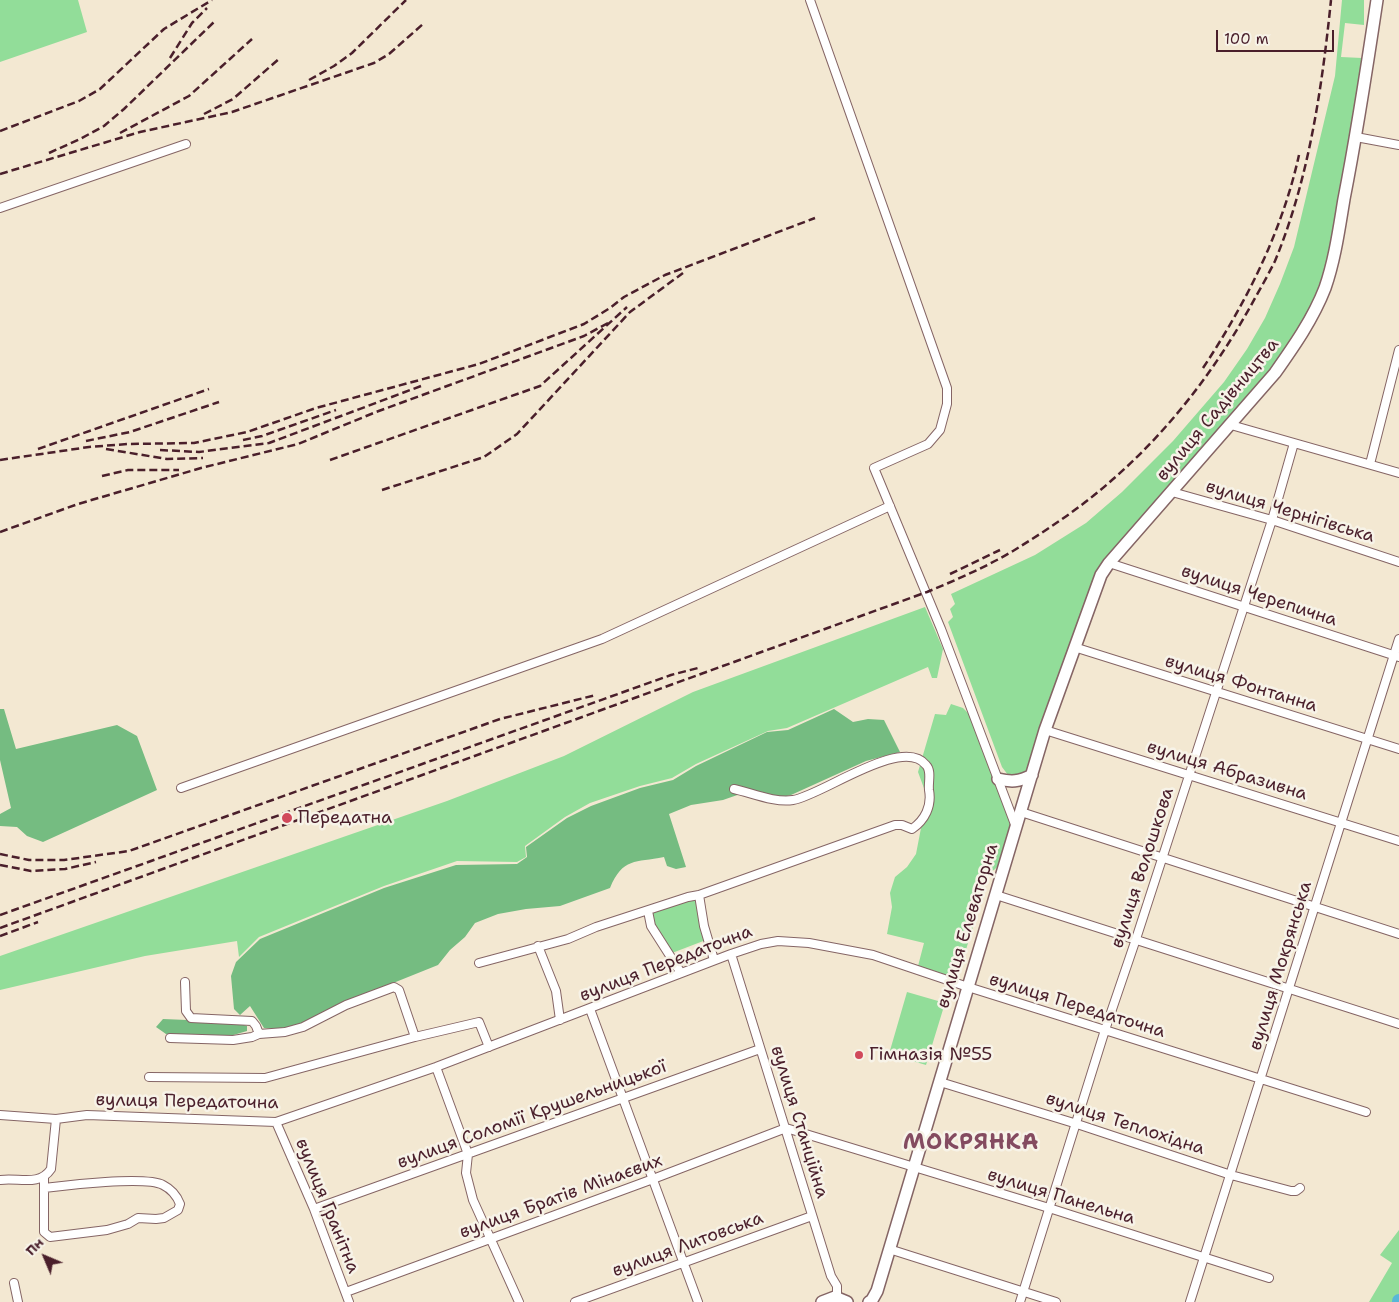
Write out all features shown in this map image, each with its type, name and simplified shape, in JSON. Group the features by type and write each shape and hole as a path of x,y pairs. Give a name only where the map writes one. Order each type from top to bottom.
{"street":[{"path":"810,0 947,388 947,404 940,430 928,444 874,468 941,629 1016,828"},
{"name":"вулиця Садівництва","path":"1109,563 1275,373 1310,320 1325,288 1335,253 1356,137 1376,0"},
{"path":"1356,137 1399,145"},
{"path":"0,208 186,144"},
{"path":"1370,464 1399,350"},
{"path":"1231,425 1399,473"},
{"name":"вулиця Волошкова","path":"1020,1302 1105,1030 1189,775 1242,606 1272,520 1294,443"},
{"name":"вулиця Чернігівська","path":"1172,492 1272,520 1399,562"},
{"path":"181,788 602,639 890,506"},
{"name":"вулиця Черепична","path":"1109,563 1396,656"},
{"name":"вулиця Елеваторна","path":"869,1302 877,1291 890,1249 1046,730 1101,575 1109,563"},
{"name":"вулиця Мокрянська","path":"1190,1302 1232,1175 1366,739 1396,656 1399,639"},
{"name":"вулиця Фонтанна","path":"1074,647 1399,749"},
{"name":"вулиця Абразивна","path":"1046,730 1399,840"},
{"path":"479,962 568,939 596,927 688,897 700,895 895,825 902,825 912,829 918,825 926,814 931,799 927,765 920,758 909,757 896,758 874,764 819,791 794,800 780,800 734,788"},
{"path":"998,779 1013,782 1032,775"},
{"path":"1021,812 1399,934"},
{"path":"700,895 704,926 714,960"},
{"path":"996,895 1399,1024"},
{"path":"648,911 651,926 681,973"},
{"name":"вулиця Передаточна","path":"0,1115 56,1119 87,1115 276,1122 436,1067 714,960 761,944 778,941 809,943 873,955 968,987 1366,1112"},
{"path":"538,946 556,991 560,1020"},
{"name":"вулиця Станційна","path":"731,954 831,1276 842,1300"},
{"path":"185,982 186,1011 187,1015 191,1018 252,1020 259,1034"},
{"path":"170,1038 233,1040 259,1034 285,1032 303,1027 346,1005 394,987 399,990 415,1037"},
{"path":"590,1009 698,1302"},
{"path":"149,1076 265,1078 415,1037 479,1022 489,1047"},
{"name":"вулиця Соломії Крушельницької","path":"314,1209 760,1049"},
{"path":"436,1067 468,1154 466,1173 473,1200 519,1302"},
{"name":"вулиця Теплохідна","path":"940,1082 1077,1124 1232,1175 1291,1191 1296,1191 1300,1188"},
{"path":"0,1180 35,1180 44,1177 51,1169 56,1119"},
{"name":"вулиця Гранітна","path":"276,1122 314,1209 349,1302"},
{"name":"вулиця Панельна","path":"786,1128 1050,1208 1269,1278"},
{"name":"вулиця Братів Мінаєвих","path":"346,1292 786,1128"},
{"path":"44,1177 44,1188 44,1232 50,1237 107,1230 128,1224 138,1218 164,1218 178,1210 180,1204 174,1194 162,1184 144,1181 44,1188"},
{"name":"вулиця Литовська","path":"575,1302 812,1216"},
{"path":"890,1249 1056,1302"},
{"path":"14,1284 18,1302"},
{"path":"822,1302 834,1297 842,1300"}],"green space":[{"path":"0,0 78,0 87,32 0,62"},
{"path":"1342,0 1364,0 1364,25 1345,23 1341,57 1362,58 1363,66 1328,263 1306,318 1266,377 1115,551 1065,659 1044,714 1028,768 1019,775 1008,775 1002,767 948,622 953,617 950,609 955,604 951,594 1035,555 1086,523 1122,492 1173,441 1224,382 1247,349 1265,318 1294,247 1335,76"},
{"path":"925,607 943,649 937,678 932,678 928,667 787,728 768,731 696,764 672,778 640,786 590,803 565,817 525,846 526,857 517,862 457,861 384,886 259,937 239,957 237,941 145,956 0,990 0,956 447,801 564,756 693,692"},
{"path":"951,704 963,708 971,716 1012,826 999,865 994,870 980,875 976,890 983,894 957,979 918,966 924,943 887,934 892,907 890,893 895,877 907,867 916,854 921,828 926,821 933,802 925,791 918,772 935,714 946,715"},
{"path":"0,709 4,709 16,749 117,725 137,736 157,790 43,842 27,836 17,827 0,826 0,814 11,808 0,760"},
{"path":"834,709 853,722 868,719 884,720 900,752 866,761 791,795 766,801 743,793 723,800 691,805 669,814 686,867 676,869 667,866 664,857 638,861 625,866 615,878 610,888 560,906 498,914 475,923 465,937 450,950 438,965 331,1008 305,1022 291,1027 264,1028 250,1006 240,1015 234,1009 231,976 236,962 260,939 384,888 456,865 517,864 527,857 526,847 567,818 591,806 640,788 673,780 696,766 767,732 788,730"},
{"path":"692,898 696,900 706,940 672,953 653,921 652,913"},
{"path":"907,992 945,1003 926,1065 889,1054"},
{"path":"163,1019 235,1022 247,1026 247,1031 230,1036 166,1034 156,1027"},
{"path":"1399,1230 1399,1302 1369,1302 1392,1263 1380,1255"}],"railway":[{"path":"0,131 79,101 100,89 164,29 212,0"},
{"path":"309,80 352,53 406,0"},
{"path":"0,928 927,592 1003,557 1064,518 1089,500 1133,461 1154,440 1192,395 1226,348 1275,261 1287,230 1305,166 1318,100 1331,0"},
{"path":"170,58 192,23 207,8"},
{"path":"49,153 104,126 215,21"},
{"path":"0,174 140,132 232,112 374,63 389,54 423,24"},
{"path":"120,133 189,96 252,39"},
{"path":"204,114 233,99 280,58"},
{"path":"1203,368 1234,318 1261,266 1283,212 1299,155"},
{"path":"0,460 89,447 128,444 194,443 247,432 316,408 479,364 584,324 624,297 665,275 815,218"},
{"path":"382,490 484,457 517,434 630,312 683,273"},
{"path":"330,460 540,386 627,307"},
{"path":"0,532 78,504 201,468 298,444 376,412 584,336 608,323"},
{"path":"160,450 199,452 269,443 421,386"},
{"path":"38,449 209,389"},
{"path":"86,441 130,432 219,402"},
{"path":"243,440 262,436 336,410"},
{"path":"106,449 167,459 203,458"},
{"path":"102,476 128,470 179,470"},
{"path":"950,574 1000,550"},
{"path":"0,915 671,675 698,668"},
{"path":"0,854 29,860 64,860 129,851 500,719 596,695"},
{"path":"0,865 31,871 65,869 96,862"},
{"path":"0,936 38,922"}],"place":[{"name":"Передатна","path":"287,818"},
{"name":"Гімназія №55","path":"859,1055"}],"district":[{"name":"МОКРЯНКА","path":"971,1143"}]}
